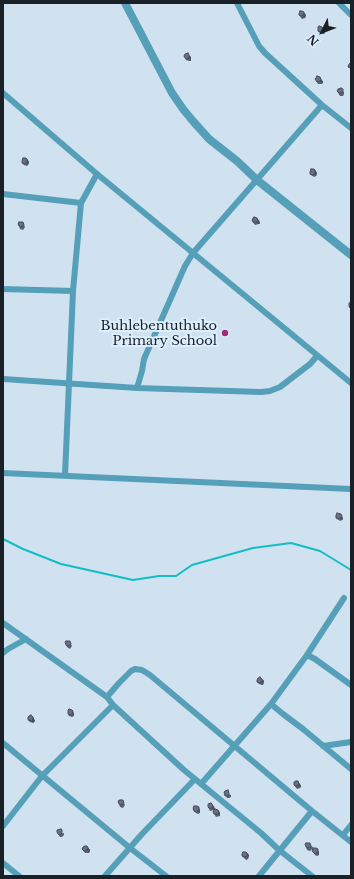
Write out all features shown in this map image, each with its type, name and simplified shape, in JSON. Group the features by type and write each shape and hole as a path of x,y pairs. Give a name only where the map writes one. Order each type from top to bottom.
{"street":[{"path":"125,3 172,93 192,120 209,138 257,180 351,255"},
{"path":"237,3 259,46 273,61 322,105 351,128"},
{"path":"339,3 351,15"},
{"path":"3,93 97,174 351,383"},
{"path":"137,388 144,359 185,266 193,253 322,105"},
{"path":"65,475 73,291 81,203 97,174"},
{"path":"3,194 81,203"},
{"path":"3,289 73,291"},
{"path":"3,379 137,388 261,392 270,391 288,382 310,364 317,356"},
{"path":"3,473 351,489"},
{"path":"201,784 271,704 307,655 344,598"},
{"path":"3,623 107,697 113,705 180,766 312,876"},
{"path":"3,653 26,639"},
{"path":"307,655 315,659 351,685"},
{"path":"107,697 131,671 135,669 142,670 150,675 351,842"},
{"path":"271,704 351,769"},
{"path":"3,826 42,776 113,705"},
{"path":"323,746 351,742"},
{"path":"3,743 166,876"},
{"path":"105,876 195,779"},
{"path":"259,876 312,811"},
{"path":"343,835 351,825"},
{"path":"3,863 19,876"}],"building":[{"path":"300,11 304,12 303,16 299,15"},
{"path":"318,27 322,27 323,30 319,32"},
{"path":"188,53 189,58 187,59 184,56"},
{"path":"351,63 351,68 350,68 348,67"},
{"path":"317,76 320,77 321,80 317,82 315,79"},
{"path":"341,88 343,89 343,92 339,93 337,91"},
{"path":"23,158 27,159 27,163 22,163"},
{"path":"311,169 315,170 315,174 310,174"},
{"path":"254,217 257,218 257,222 252,221"},
{"path":"19,222 23,222 24,225 21,227 19,226"},
{"path":"337,513 341,514 341,518 336,518"},
{"path":"66,641 70,641 71,644 68,646 66,645"},
{"path":"260,677 262,682 260,683 257,682 257,680"},
{"path":"69,709 73,711 70,715 68,714"},
{"path":"31,715 33,717 32,721 28,720 28,717"},
{"path":"298,781 299,784 296,786 294,785 294,782"},
{"path":"228,790 228,796 225,796 224,792"},
{"path":"123,800 124,803 121,805 118,801"},
{"path":"211,803 213,806 212,808 209,808 208,804"},
{"path":"194,806 199,807 198,811 194,811"},
{"path":"215,809 218,810 218,814 214,814 213,812"},
{"path":"61,829 62,833 60,835 58,834 57,830"},
{"path":"306,843 310,843 311,846 308,848 306,847"},
{"path":"85,846 88,848 84,851 82,849"},
{"path":"313,848 318,849 317,853 315,854 312,851"},
{"path":"243,852 247,853 247,856 242,856"}],"waterway":[{"path":"3,539 23,549 61,564 133,580 159,576 176,576 192,565 253,548 291,543 320,551 351,570"}],"place":[{"name":"Buhlebentuthuko Primary School","path":"225,333"}]}
